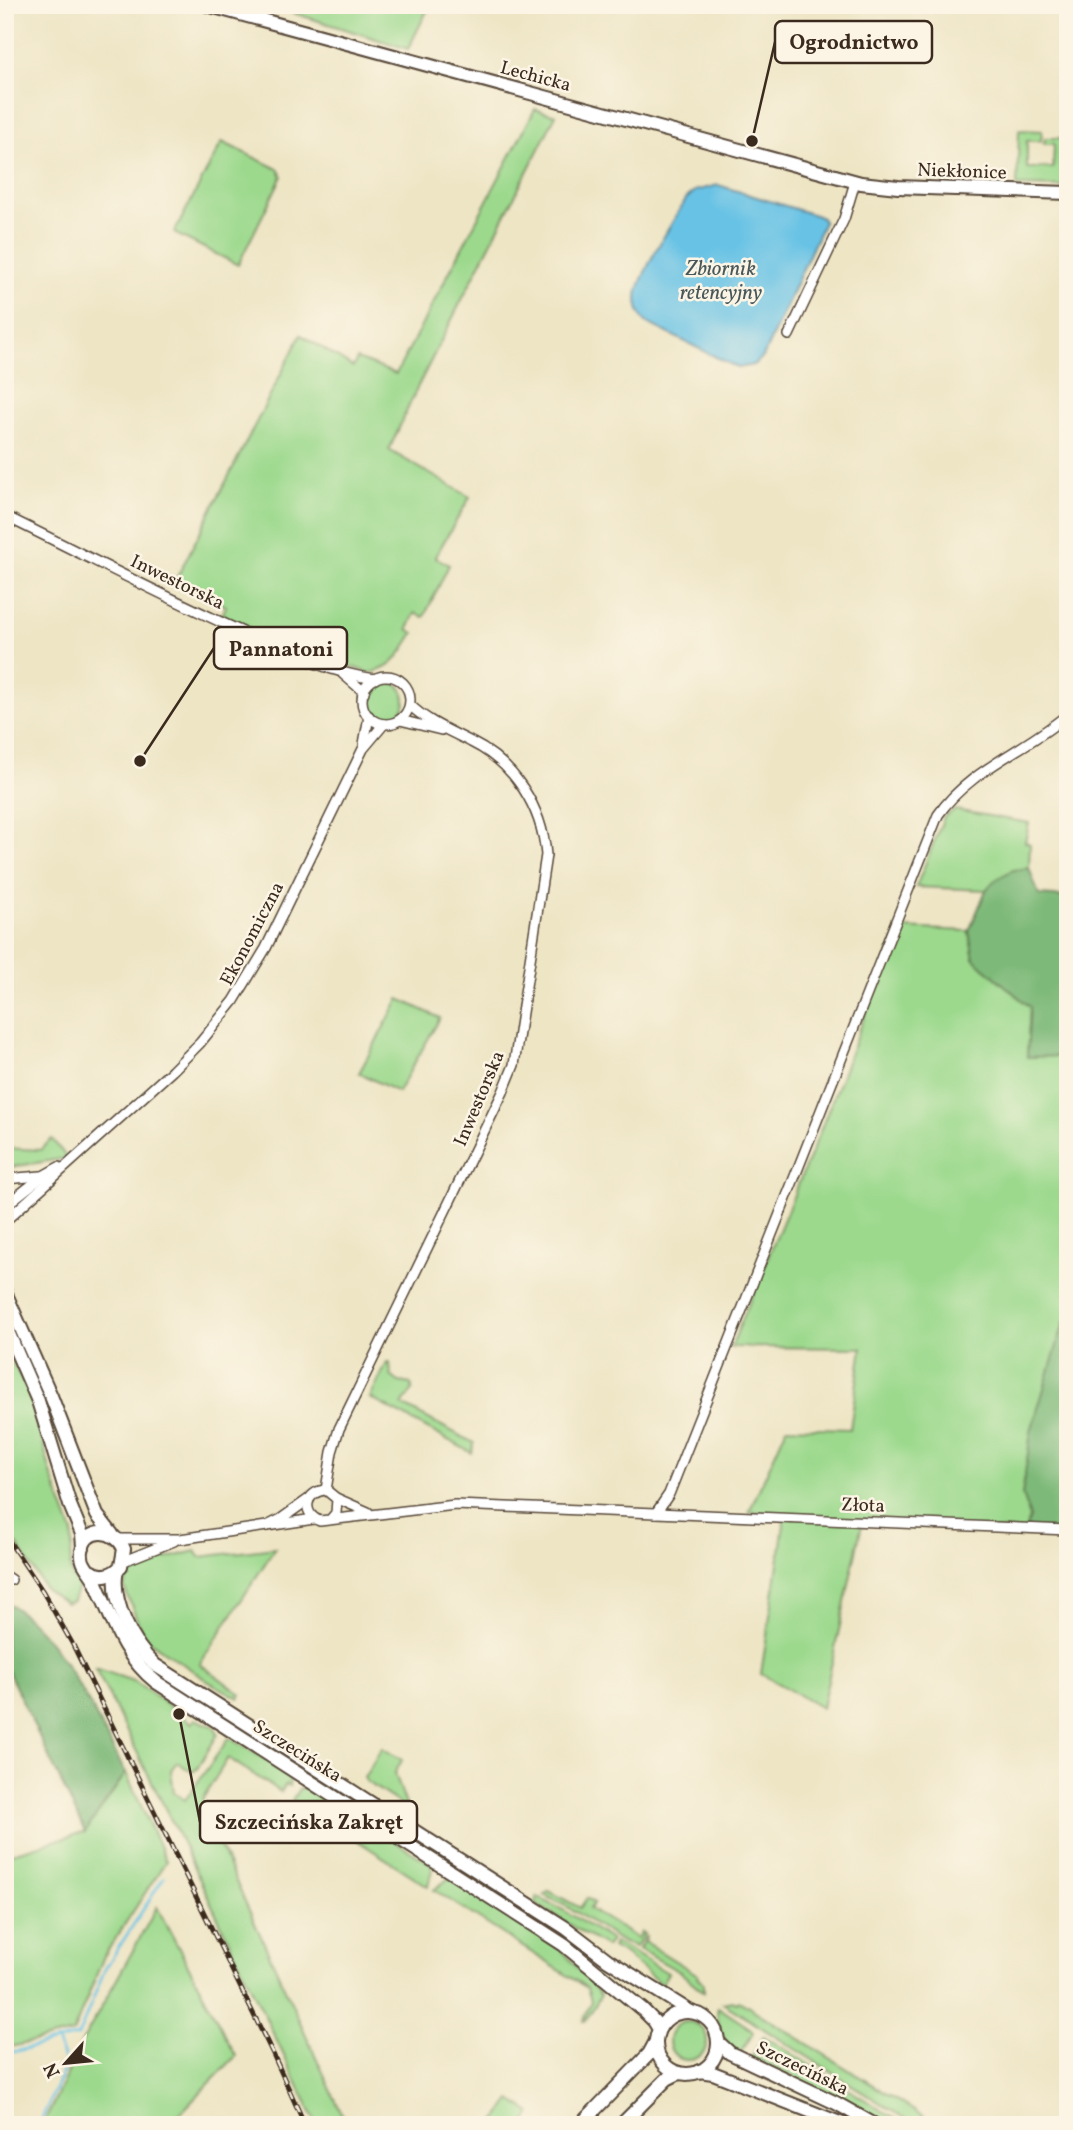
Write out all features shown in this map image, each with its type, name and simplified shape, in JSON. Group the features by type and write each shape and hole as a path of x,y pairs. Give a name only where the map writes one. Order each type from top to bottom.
{"main road":[{"name":"Lechicka","path":"207,5 855,181"},
{"name":"Niekłonice","path":"855,181 898,187 1068,193"},
{"path":"5,1292 51,1396 97,1515 124,1549 120,1566 104,1576 90,1571 82,1557 82,1534 37,1401 5,1325"},
{"path":"83,1547 89,1538 97,1533 115,1537"},
{"name":"Szczecińska","path":"120,1566 115,1589 117,1598 135,1642 155,1665 566,1928 615,1964 691,2012"},
{"name":"Szczecińska","path":"90,1571 121,1642 142,1671 564,1945 643,2010 654,2021 657,2035"},
{"path":"580,2125 649,2054 657,2035 672,2015 691,2012 709,2021 718,2042 711,2062 699,2071 679,2073 667,2079 621,2125"},
{"path":"657,2035 661,2059 669,2068 679,2073"},
{"name":"Szczecińska","path":"718,2042 730,2053 836,2103 874,2125"},
{"name":"Szczecińska","path":"699,2071 713,2073 845,2125"}],"street":[{"path":"789,335 844,219 855,181"},
{"name":"Inwestorska","path":"5,516 217,621 338,671 376,679"},
{"name":"Inwestorska","path":"338,671 364,692"},
{"path":"388,676 399,680 408,690 410,705 400,720 384,724 369,716 363,705 364,692 376,679 388,676"},
{"name":"Inwestorska","path":"326,1490 339,1429 514,1065 545,855 544,834 539,815 524,790 499,760 410,705"},
{"path":"656,1513 670,1494 938,815 954,795 974,778 1068,714"},
{"name":"Ekonomiczna","path":"363,749 369,716"},
{"name":"Inwestorska","path":"400,720 450,732"},
{"name":"Ekonomiczna","path":"5,1221 172,1071 200,1043 234,1001 266,948 363,749 384,724"},
{"name":"Ekonomiczna","path":"5,1206 43,1176 69,1161"},
{"path":"5,1179 43,1176"},
{"path":"267,1526 281,1519 316,1492 326,1490 352,1507 373,1514"},
{"path":"309,1499 307,1509 320,1521 330,1520 338,1509 335,1497"},
{"name":"Złota","path":"330,1520 455,1505 1068,1530"},
{"path":"115,1537 180,1539 314,1518"},
{"path":"120,1566 180,1539"}],"green space":[{"path":"268,5 430,5 408,49"},
{"path":"535,109 556,115 417,388 389,450 470,497 435,557 449,565 424,617 415,613 408,629 414,633 396,659 385,668 369,673 221,618 226,606 174,583 301,335 353,367 357,359 396,374"},
{"path":"1019,130 1042,131 1041,141 1027,141 1027,168 1053,168 1054,144 1044,144 1045,138 1068,138 1068,145 1064,145 1064,169 1068,169 1068,187 1017,186"},
{"path":"222,142 278,169 282,176 238,265 174,233"},
{"path":"386,681 399,687 405,700 399,713 386,719 373,713 367,700 373,687"},
{"path":"955,810 1029,823 1025,842 1030,844 1029,868 1005,874 986,890 916,887 944,817"},
{"path":"1029,868 1039,895 1068,897 1068,1056 1027,1057 1030,1007 974,959 969,931 986,890 994,881 1013,870"},
{"path":"899,928 969,931 974,959 1030,1007 1027,1056 1068,1056 1068,1321 1064,1323 1022,1495 1030,1517 1025,1531 862,1524 822,1708 761,1674 784,1525 783,1514 749,1512 787,1427 850,1429 862,1348 731,1347 819,1134"},
{"path":"399,999 440,1018 398,1092 359,1073"},
{"path":"52,1139 67,1158 5,1168 5,1148 40,1150"},
{"path":"1068,1321 1068,1533 1025,1531 1030,1517 1022,1495 1031,1431 1064,1323"},
{"path":"5,1350 29,1392 52,1477 73,1533 70,1569 79,1584 73,1601 66,1603 46,1590 5,1525"},
{"path":"387,1363 390,1363 391,1376 399,1382 411,1384 413,1389 402,1405 474,1443 472,1453 370,1398"},
{"path":"275,1548 200,1664 241,1694 239,1698 209,1682 144,1637 124,1587 131,1568 196,1551 200,1557"},
{"path":"5,1601 25,1616 60,1656 89,1703 126,1773 85,1832 5,1665"},
{"path":"95,1668 136,1682 192,1723 195,1719 213,1726 218,1734 197,1769 192,1772 177,1762 171,1770 174,1793 185,1800 229,1738 287,1772 289,1786 286,1784 281,1792 228,1758 203,1798 202,1807 347,2125 317,2125 178,1834"},
{"path":"382,1748 402,1760 395,1773 405,1807 364,1778"},
{"path":"126,1773 166,1861 104,1956 73,2033 5,2048 5,1855 85,1832"},
{"path":"309,1787 352,1814 355,1825 350,1835 292,1800 299,1789"},
{"path":"368,1829 376,1830 431,1864 428,1886 358,1841"},
{"path":"449,1878 562,1950 601,1995 585,2022 591,2001 587,1988 434,1890"},
{"path":"549,1891 580,1908 587,1898 594,1903 590,1909 637,1938 641,1932 644,1934 636,1947 624,1943 544,1895"},
{"path":"537,1897 611,1940 606,1947 536,1904"},
{"path":"157,1907 236,2056 169,2125 43,2125 82,2042"},
{"path":"646,1936 645,1942 698,1975 704,1984 704,1992 680,1972 639,1949"},
{"path":"615,1942 668,1973 661,1984 612,1947"},
{"path":"739,2001 932,2122 938,2123 915,2125 723,2003"},
{"path":"718,2007 753,2033 741,2053 730,2047 724,2039 718,2022"},
{"path":"688,2022 702,2027 707,2041 702,2055 688,2060 674,2055 669,2041 674,2027"},
{"path":"764,2036 905,2125 884,2125 856,2107 751,2058"},
{"path":"511,2100 531,2113 524,2125 493,2125"}],"water":[{"name":"Zbiornik retencyjny","path":"718,185 815,215 824,222 763,357 753,365 738,368 647,323 641,316 637,301 639,287 649,265 686,199 695,191"}],"waterway":[{"path":"5,2054 78,2036 105,1969 164,1877"},
{"path":"39,2125 66,2065 57,2041"}],"railway":[{"path":"5,1535 43,1592 72,1643 305,2125"}],"place":[{"name":"Ogrodnictwo","path":"752,141"},
{"name":"Pannatoni","path":"140,761"},
{"name":"Szczecińska Zakręt","path":"179,1714"}]}
